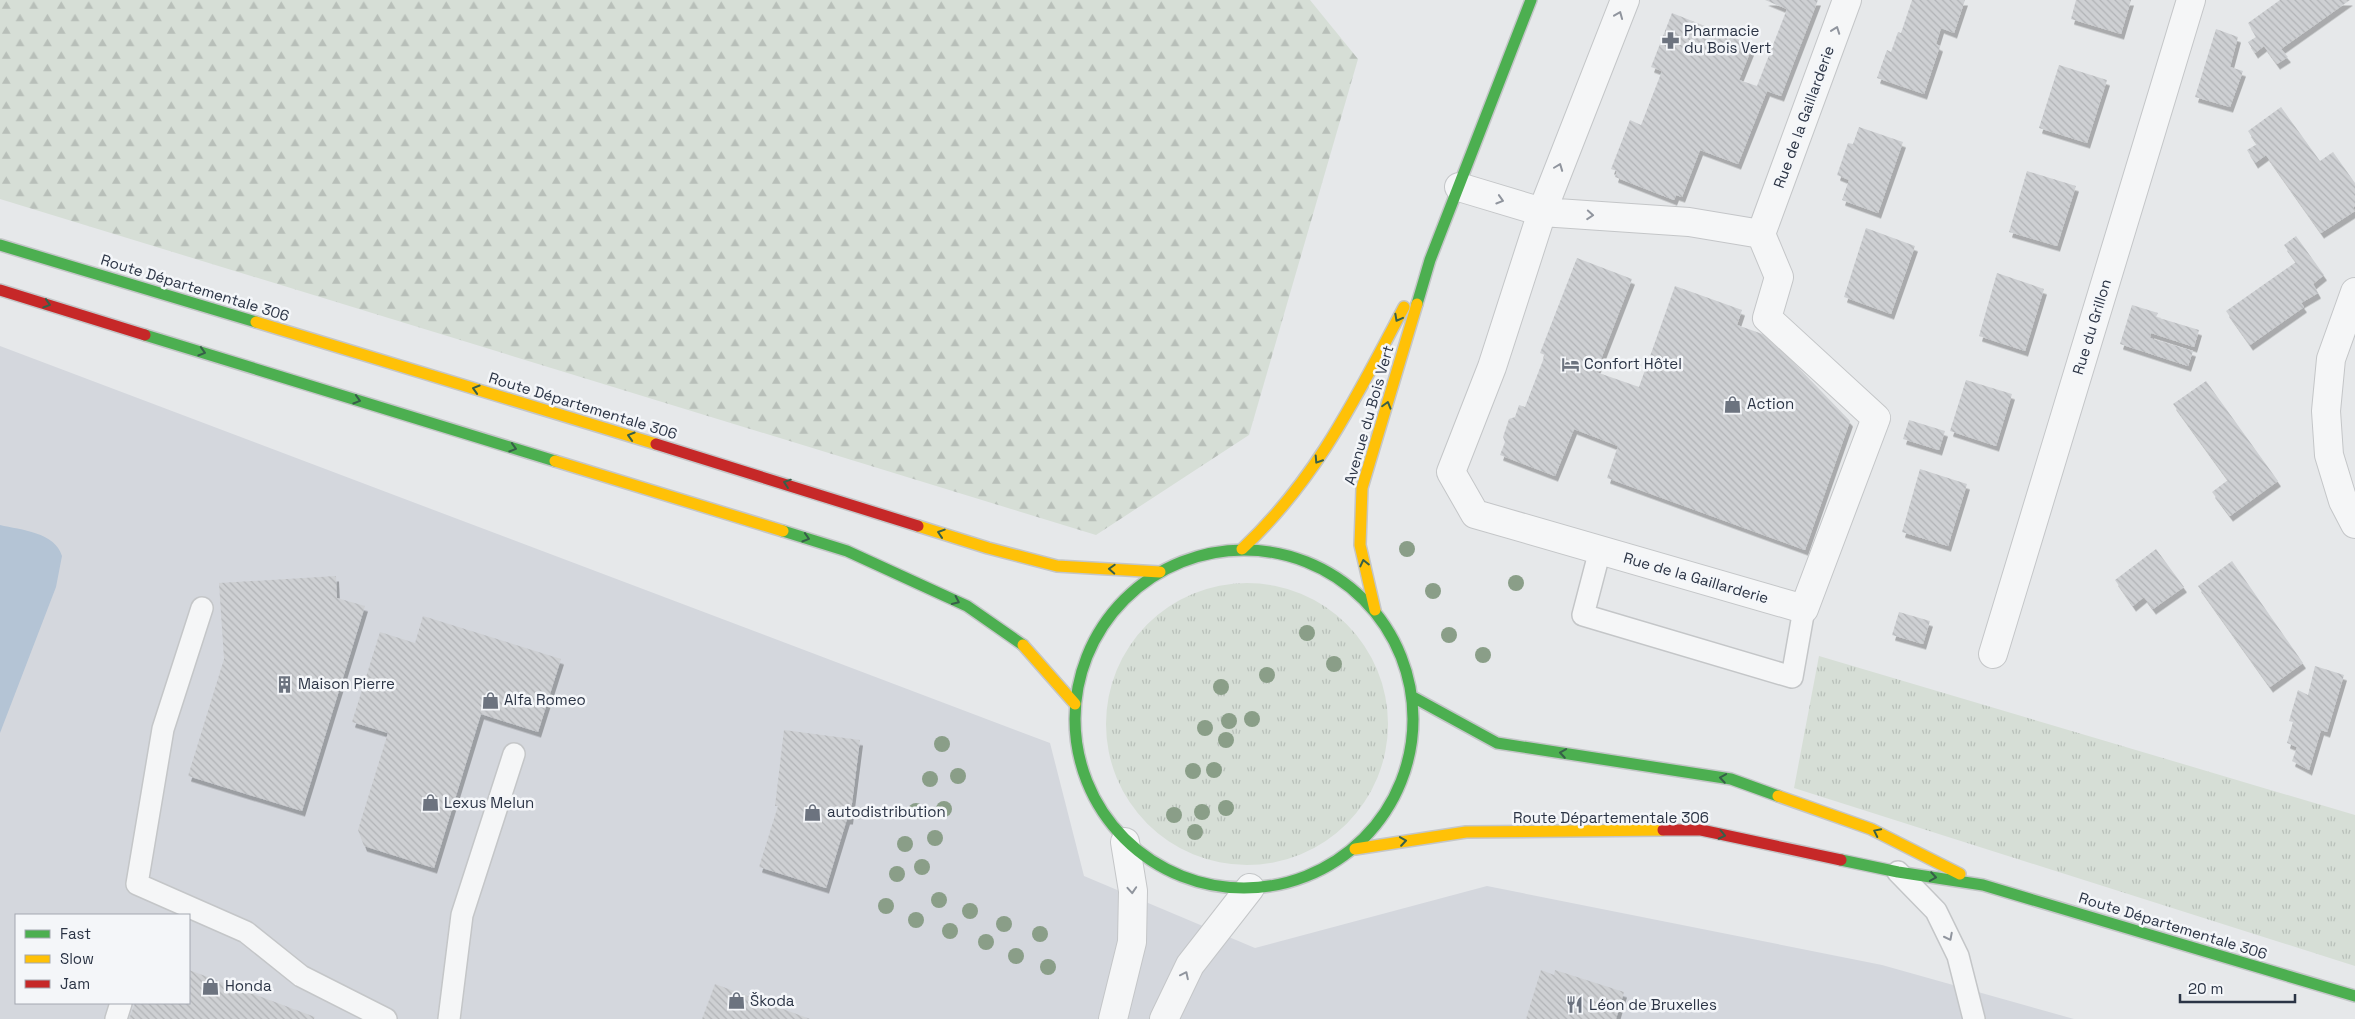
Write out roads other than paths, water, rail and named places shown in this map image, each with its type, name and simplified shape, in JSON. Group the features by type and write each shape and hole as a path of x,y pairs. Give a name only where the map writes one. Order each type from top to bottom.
{"main road":[{"name":"Avenue du Bois Vert","path":"1375,610 1360,545 1362,488 1430,260 1531,0"},
{"name":"Route Départementale 306","path":"0,245 776,480 988,548 1057,566 1160,572"},
{"name":"Avenue du Bois Vert","path":"1242,549 1274,521 1306,480 1338,429 1430,260"},
{"path":"0,290 848,551 967,606 1020,640 1075,704"},
{"path":"1242,549 1259,549 1303,559 1343,580 1375,610 1400,651 1413,697 1411,753 1391,805 1355,848 1324,870 1288,882 1250,888 1197,883 1154,864 1125,842 1093,800 1078,760 1075,704 1080,672 1098,630 1128,594 1160,572 1204,554 1242,549"},
{"name":"Route Départementale 306","path":"1413,697 1497,743 1731,779 1871,829 1983,885"},
{"name":"Route Départementale 306","path":"1355,848 1466,832 1700,830 1898,872 1983,885 2355,996"}],"street":[{"name":"Rue de la Gaillarderie","path":"1625,0 1542,212 1492,367 1451,472 1475,514 1804,609"},
{"name":"Rue de la Gaillarderie","path":"1761,234 1847,0"},
{"name":"Rue du Grillon","path":"1993,654 2191,0"},
{"path":"1459,188 1542,212 1689,222 1761,234 1779,278 1768,318 1876,418 1804,609"},
{"path":"2355,292 2331,359 2326,411 2329,455 2343,501 2355,524"},
{"path":"1114,1019 1132,942 1133,891 1125,842"},
{"path":"1164,1019 1190,965 1250,888"}],"lane":[{"path":"1600,550 1582,615 1792,677 1804,609"},
{"path":"202,608 163,729 137,884 246,932 301,976 386,1019"},
{"path":"449,1019 462,915 514,754"},
{"path":"1898,872 1936,910 1958,956 1974,1019"},
{"path":"116,1019 121,1004"}],"water":[{"path":"0,525 36,533 45,537 58,548 62,556 56,587 0,733"}],"place":[{"name":"Pharmacie du Bois Vert","path":"1670,40"},
{"name":"Confort Hôtel","path":"1570,364"},
{"name":"Action","path":"1733,404"},
{"name":"Maison Pierre","path":"284,684"},
{"name":"Alfa Romeo","path":"490,700"},
{"name":"Lexus Melun","path":"430,803"},
{"name":"autodistribution","path":"813,812"},
{"name":"Honda","path":"211,986"},
{"name":"Škoda","path":"736,1001"},
{"name":"Léon de Bruxelles","path":"1575,1005"}]}
